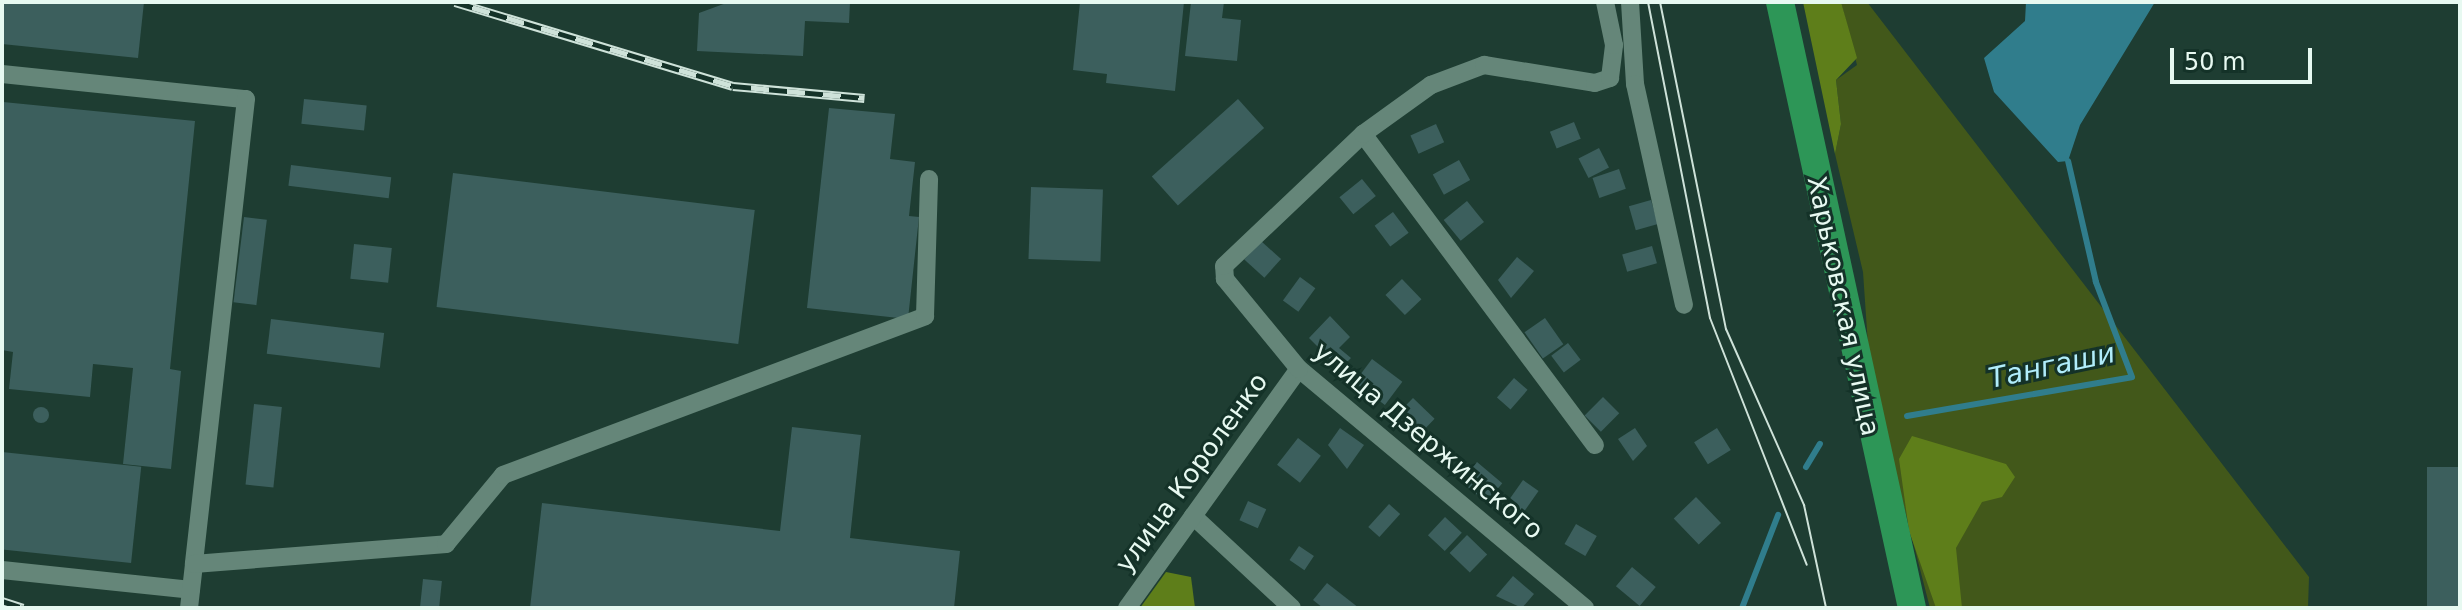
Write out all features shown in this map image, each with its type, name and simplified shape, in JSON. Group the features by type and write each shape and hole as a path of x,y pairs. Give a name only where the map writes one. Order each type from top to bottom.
{"main road":[{"name":"Харьковская улица","path":"1780,2 1874,451 1912,608"}],"street":[{"name":"улица Дзержинского","path":"1585,608 1299,369 1225,279 1224,266 1363,134 1431,85 1484,65 1595,83 1610,78 1614,45 1605,2"},
{"path":"1630,2 1635,84 1684,305"},
{"path":"2,74 246,99 190,599 2,570"},
{"path":"1363,134 1595,445"},
{"path":"194,564 446,544 503,475 925,316 929,179"},
{"name":"улица Короленко","path":"1127,608 1299,369"},
{"path":"1193,516 1292,608"}],"green space":[{"path":"1803,2 1841,2 1857,58 1836,80 1841,124 1835,154"},
{"path":"1841,2 1867,2 2309,577 2308,608 1930,608 1870,374 1863,272 1835,154 1841,124 1836,80 1857,65"},
{"path":"1912,436 2006,464 2015,477 2002,497 1982,502 1956,548 1962,608 1936,608 1909,531 1899,459"},
{"path":"1166,572 1191,577 1195,608 1140,608"}],"water":[{"path":"2026,2 2155,2 2080,125 2068,161 2058,162 1994,92 1984,58 2025,21"}],"building":[{"path":"2,2 144,2 138,58 2,44"},
{"path":"729,2 850,2 849,23 805,21 803,56 697,51 699,13"},
{"path":"1080,2 1184,2 1175,91 1106,83 1107,74 1073,70"},
{"path":"1191,2 1224,2 1222,18 1241,20 1237,61 1185,56"},
{"path":"304,99 367,106 364,130 301,124"},
{"path":"1238,99 1264,128 1178,206 1152,177"},
{"path":"3,102 195,121 170,369 181,371 171,469 123,464 133,368 93,364 90,397 9,389 13,352 2,350"},
{"path":"829,108 895,114 890,159 915,162 909,216 919,217 908,319 807,308"},
{"path":"1574,122 1581,139 1557,148 1550,132"},
{"path":"1436,124 1444,142 1419,154 1410,135"},
{"path":"1599,148 1609,168 1588,178 1579,158"},
{"path":"1459,160 1470,180 1444,195 1433,175"},
{"path":"291,165 391,177 389,198 288,186"},
{"path":"1619,169 1626,189 1599,198 1593,178"},
{"path":"453,173 755,210 738,344 437,307"},
{"path":"1362,179 1376,196 1353,214 1339,197"},
{"path":"1031,187 1103,190 1100,261 1028,259"},
{"path":"1651,200 1658,224 1636,230 1629,206"},
{"path":"1467,201 1484,222 1461,241 1444,220"},
{"path":"1393,212 1409,233 1390,247 1375,226"},
{"path":"244,217 267,220 256,305 234,302"},
{"path":"1261,241 1281,259 1264,278 1244,260"},
{"path":"354,244 392,248 388,283 350,279"},
{"path":"1652,246 1657,263 1627,272 1622,255"},
{"path":"1517,257 1534,271 1511,298 1498,280"},
{"path":"1300,277 1315,288 1298,312 1283,300"},
{"path":"1402,279 1421,299 1405,315 1385,295"},
{"path":"1330,316 1350,337 1339,348 1351,358 1340,369 1309,338"},
{"path":"1545,318 1563,344 1543,359 1525,332"},
{"path":"271,319 384,333 380,368 267,354"},
{"path":"1568,343 1581,360 1564,372 1551,356"},
{"path":"1372,359 1402,382 1385,405 1355,382"},
{"path":"1514,378 1528,390 1511,409 1497,398"},
{"path":"1603,397 1619,413 1601,432 1585,415"},
{"path":"1413,398 1435,419 1420,434 1398,413"},
{"path":"254,404 282,407 273,487 246,485"},
{"path":"41,407 47,409 47,421 41,423 35,421 33,415 35,409"},
{"path":"792,427 861,435 850,538 960,551 954,608 530,608 542,503 780,531"},
{"path":"1340,428 1364,445 1347,469 1328,445"},
{"path":"1635,428 1647,446 1633,461 1618,439"},
{"path":"1717,428 1731,450 1708,464 1694,442"},
{"path":"1298,438 1321,456 1300,483 1277,465"},
{"path":"2,452 141,467 131,563 2,550"},
{"path":"1477,462 1502,483 1486,502 1461,481"},
{"path":"2427,467 2460,467 2460,608 2427,608"},
{"path":"1523,480 1539,491 1523,513 1508,502"},
{"path":"1696,497 1721,523 1699,544 1674,519"},
{"path":"1248,501 1266,509 1258,528 1239,520"},
{"path":"1389,504 1400,514 1379,537 1368,527"},
{"path":"1445,517 1462,533 1445,551 1428,535"},
{"path":"1576,524 1597,536 1585,556 1564,544"},
{"path":"1467,535 1487,554 1470,572 1450,553"},
{"path":"1299,546 1314,556 1304,570 1289,560"},
{"path":"1632,567 1656,587 1640,606 1616,586"},
{"path":"1513,576 1534,594 1522,608 1496,596"},
{"path":"423,579 442,581 439,608 420,608"},
{"path":"1327,583 1359,608 1323,608 1313,600"}],"waterway":[{"name":"Тангаши","path":"1907,416 2132,377 2096,282 2068,161"},
{"path":"1806,467 1820,444"},
{"path":"1742,608 1778,515"}],"tram line":[{"path":"1648,2 1710,318 1807,565"},
{"path":"1660,2 1726,329 1804,505 1826,608"}],"railway":[{"path":"455,2 733,86 864,98"},
{"path":"2,601 23,608"}]}
